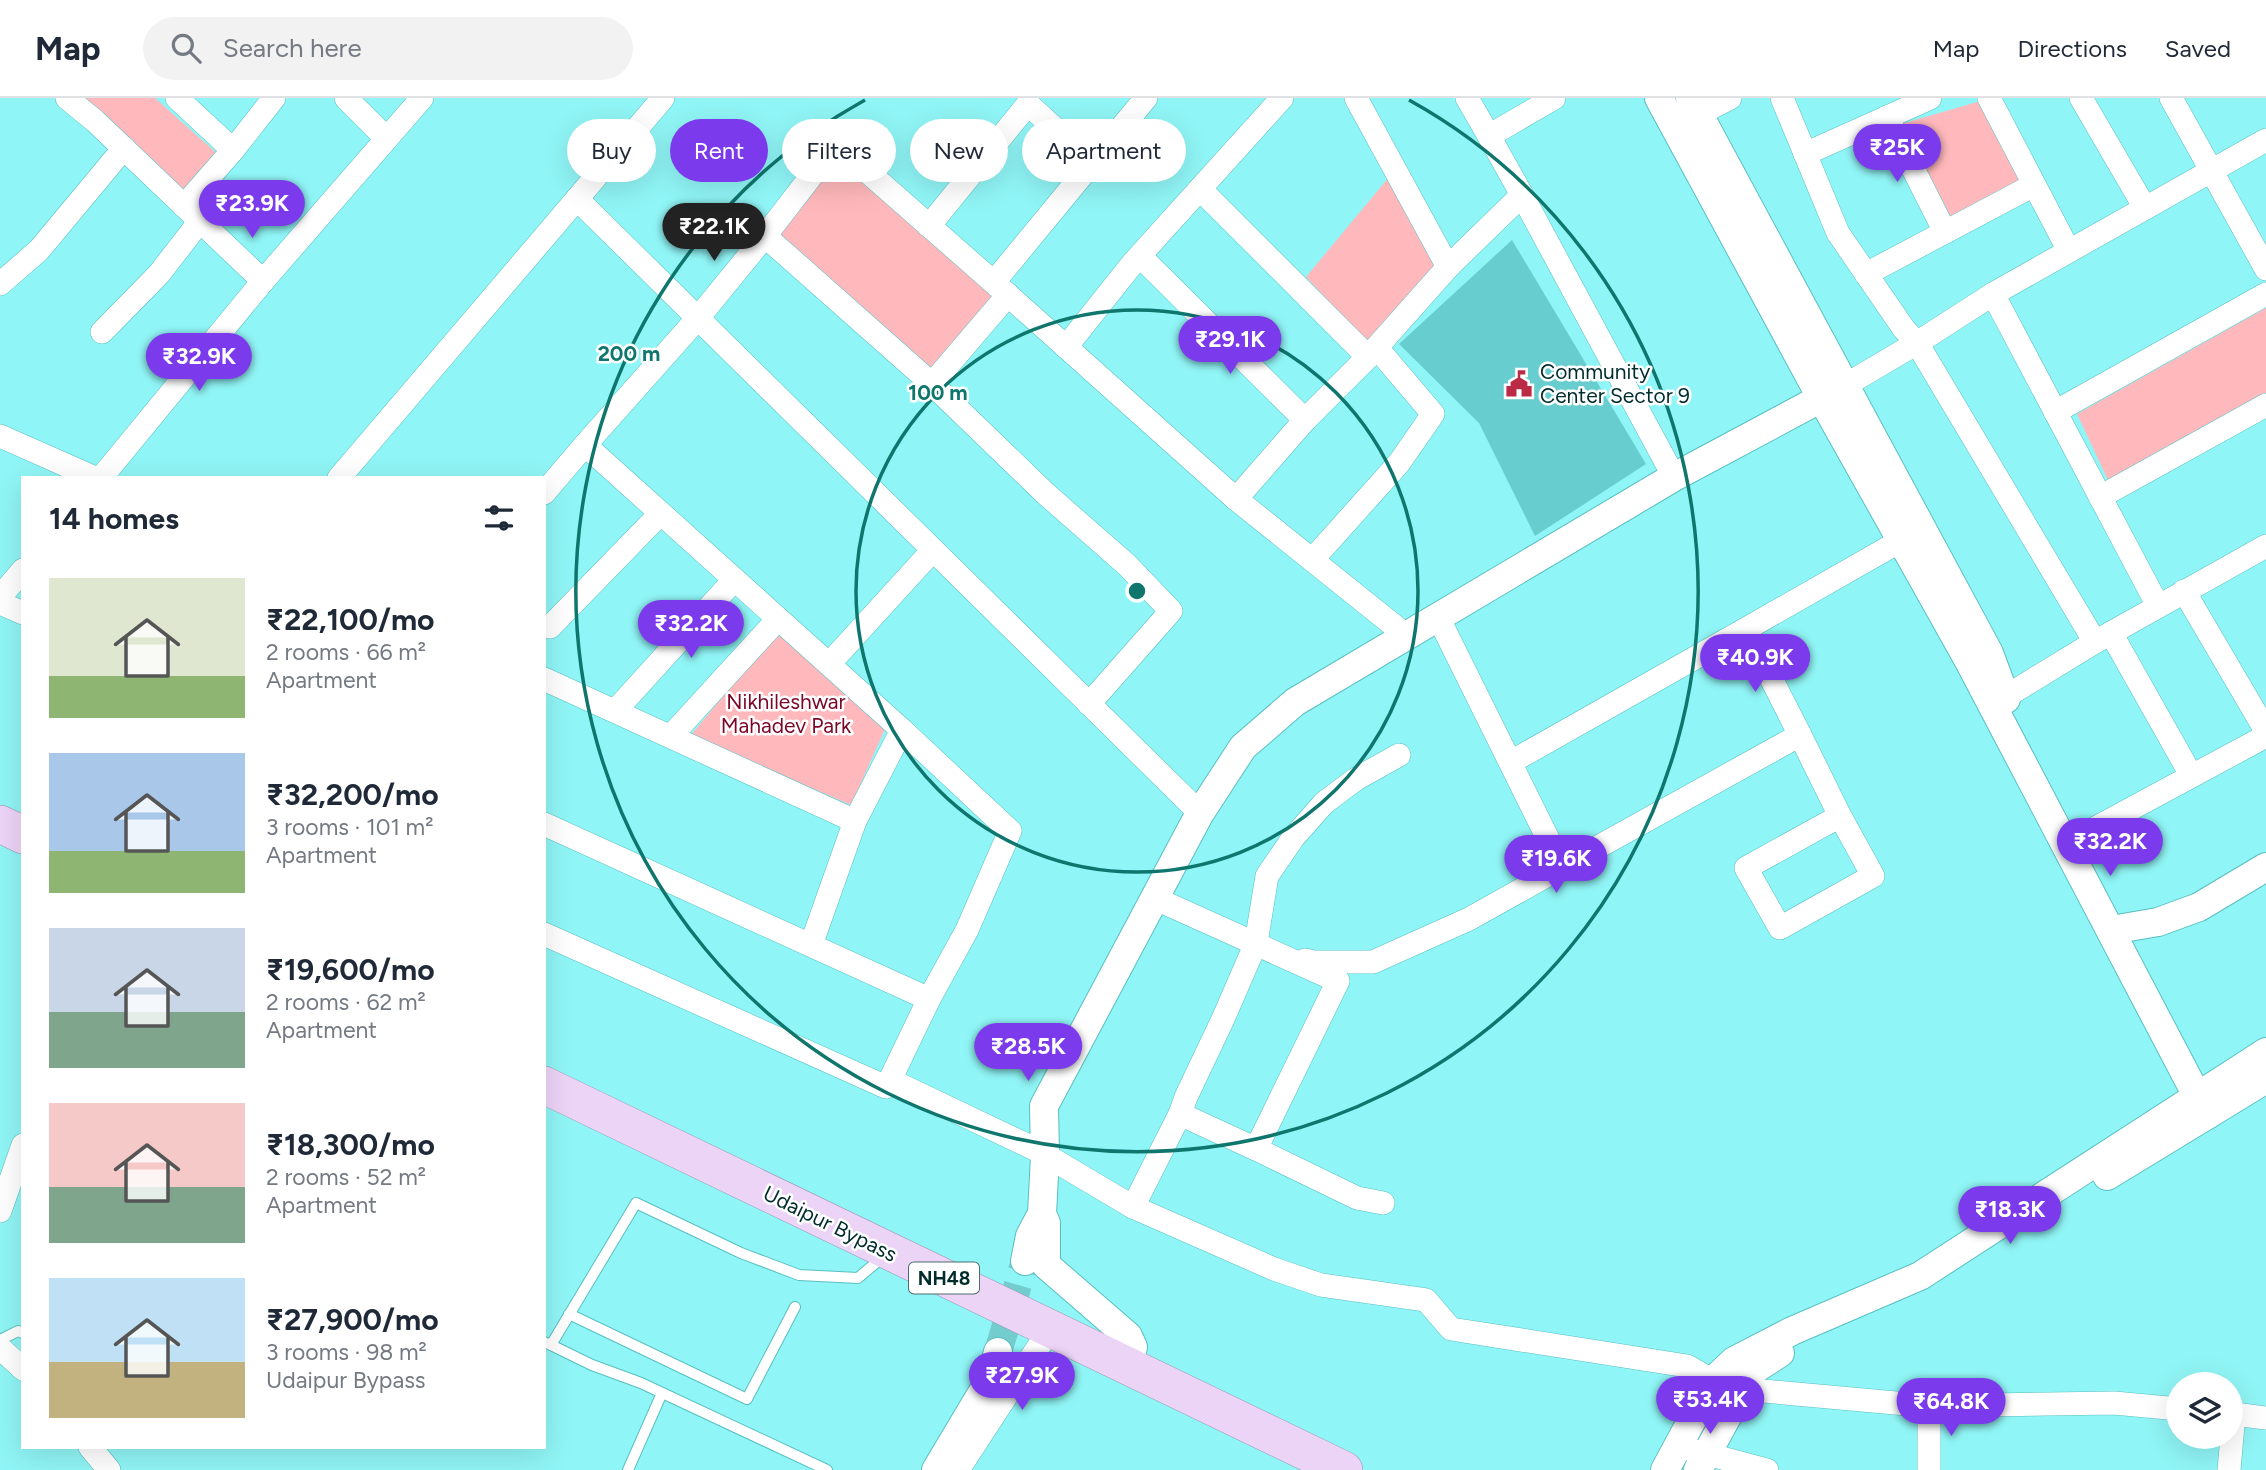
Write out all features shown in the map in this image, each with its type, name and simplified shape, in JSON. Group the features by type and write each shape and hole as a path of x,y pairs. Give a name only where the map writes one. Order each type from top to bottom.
{"highway":[{"path":"0,824 21,834"},
{"name":"Udaipur Bypass","path":"546,1087 1344,1470"}],"street":[{"path":"67,98 124,148 263,281"},
{"path":"177,98 233,150"},
{"path":"102,332 159,274 192,213 233,150 274,98"},
{"path":"346,98 386,138"},
{"path":"103,476 263,281 422,98"},
{"path":"341,476 663,98"},
{"path":"1129,119 1146,98"},
{"path":"1066,348 1140,256 1282,98"},
{"path":"1356,98 1448,267"},
{"path":"1467,98 1674,477"},
{"path":"1489,136 1554,98"},
{"path":"1659,98 1833,393 1980,658 2209,1102"},
{"path":"1730,98 1694,106 1902,540 2006,697 2209,1102"},
{"path":"1782,98 1838,233 1904,329 1917,343 2191,775"},
{"path":"1805,154 1930,98"},
{"path":"1989,98 2069,251"},
{"path":"2081,98 2145,208"},
{"path":"2171,98 2266,269"},
{"path":"929,226 1025,101 1044,119"},
{"path":"1887,117 1945,232"},
{"path":"1025,1261 1030,1236 1042,1214 1044,1107 1200,813 1242,747 1294,702 1674,477 1833,393 1993,294 2266,140"},
{"path":"546,491 698,318 836,144 1236,499 1407,636"},
{"path":"0,284 39,250 124,148"},
{"path":"932,384 1078,182"},
{"path":"1866,274 2034,185"},
{"path":"1200,189 1372,352 1433,414 1399,463 1313,559"},
{"path":"1236,499 1305,420 1372,352 1448,267 1522,195"},
{"path":"578,198 1200,813"},
{"path":"765,236 932,384 1046,494 1127,565 1171,611 1089,704"},
{"path":"1140,256 1305,420"},
{"path":"1993,294 2158,606"},
{"path":"2055,412 2266,294"},
{"path":"2101,497 2266,405"},
{"path":"0,436 90,476"},
{"path":"546,935 886,1087 929,999 967,930 1010,831 902,730 584,445"},
{"path":"550,627 660,514"},
{"path":"1511,762 1902,540"},
{"path":"2006,697 2158,606 2266,546"},
{"path":"829,664 933,550"},
{"path":"0,597 21,572"},
{"path":"615,711 734,580"},
{"path":"2184,592 2266,730"},
{"path":"0,603 21,612"},
{"path":"1438,617 1562,867"},
{"path":"671,736 778,619"},
{"path":"1746,629 1873,876 1780,928 1746,868 1840,816"},
{"path":"546,680 855,821"},
{"path":"811,945 855,821 902,730"},
{"path":"1256,943 1312,962 1373,962 1469,919 1800,735"},
{"path":"2077,838 2266,736"},
{"path":"1133,1207 1180,1114 1256,943 1267,876 1293,838 1324,803 1356,779 1399,755"},
{"path":"546,825 929,999"},
{"path":"2123,928 2158,922 2199,907 2266,867"},
{"path":"1154,898 1338,981 1256,1149"},
{"path":"1767,1470 1671,1458 1713,1381 1750,1369 1927,1285 2209,1102 2266,1052"},
{"path":"1702,1462 1750,1369 1793,1331 1920,1276 2209,1102 2266,1079"},
{"path":"890,1080 1045,1156 1133,1207 1274,1269 1321,1285 1426,1300 1451,1329 1687,1366 1713,1381"},
{"path":"1180,1114 1357,1198 1383,1203"},
{"path":"0,1211 21,1151"},
{"path":"1042,1214 1046,1223 1046,1265 1128,1336 1133,1347 1129,1366"},
{"path":"958,1470 1050,1329"},
{"path":"0,1348 21,1367"},
{"path":"936,1470 991,1378 998,1352"},
{"path":"1750,1369 1770,1372 1772,1383 1787,1393"},
{"path":"1750,1369 1787,1393 1929,1406 2114,1403 2166,1408"},
{"path":"1929,1406 1929,1470"},
{"path":"2243,1415 2266,1418"},
{"path":"92,1449 108,1470"},
{"path":"2229,1470 2230,1449"}],"lane":[{"path":"827,1470 663,1393 592,1365 548,1343 569,1314 636,1203 741,1253 799,1275 858,1278 888,1252"},
{"path":"569,1314 747,1399 795,1307"},
{"path":"0,1340 18,1331 21,1332"},
{"path":"628,1470 663,1393"}],"green space":[{"path":"84,98 155,98 222,158 187,196"},
{"path":"1984,100 2026,184 1947,228 1898,125"},
{"path":"1389,177 1438,263 1368,344 1306,277"},
{"path":"817,182 878,182 1004,299 930,374 774,236"},
{"path":"2266,308 2266,393 2108,480 2077,414"},
{"name":"Nikhileshwar Mahadev Park","path":"782,626 885,729 851,805 690,736"}],"building":[{"name":"Community Center Sector 9","path":"1512,240 1646,464 1535,536 1479,423 1399,344"}],"tunnel":[{"path":"998,1352 1025,1261"}],"place":[{"name":"Community Center Sector 9","path":"1519,384"}]}
